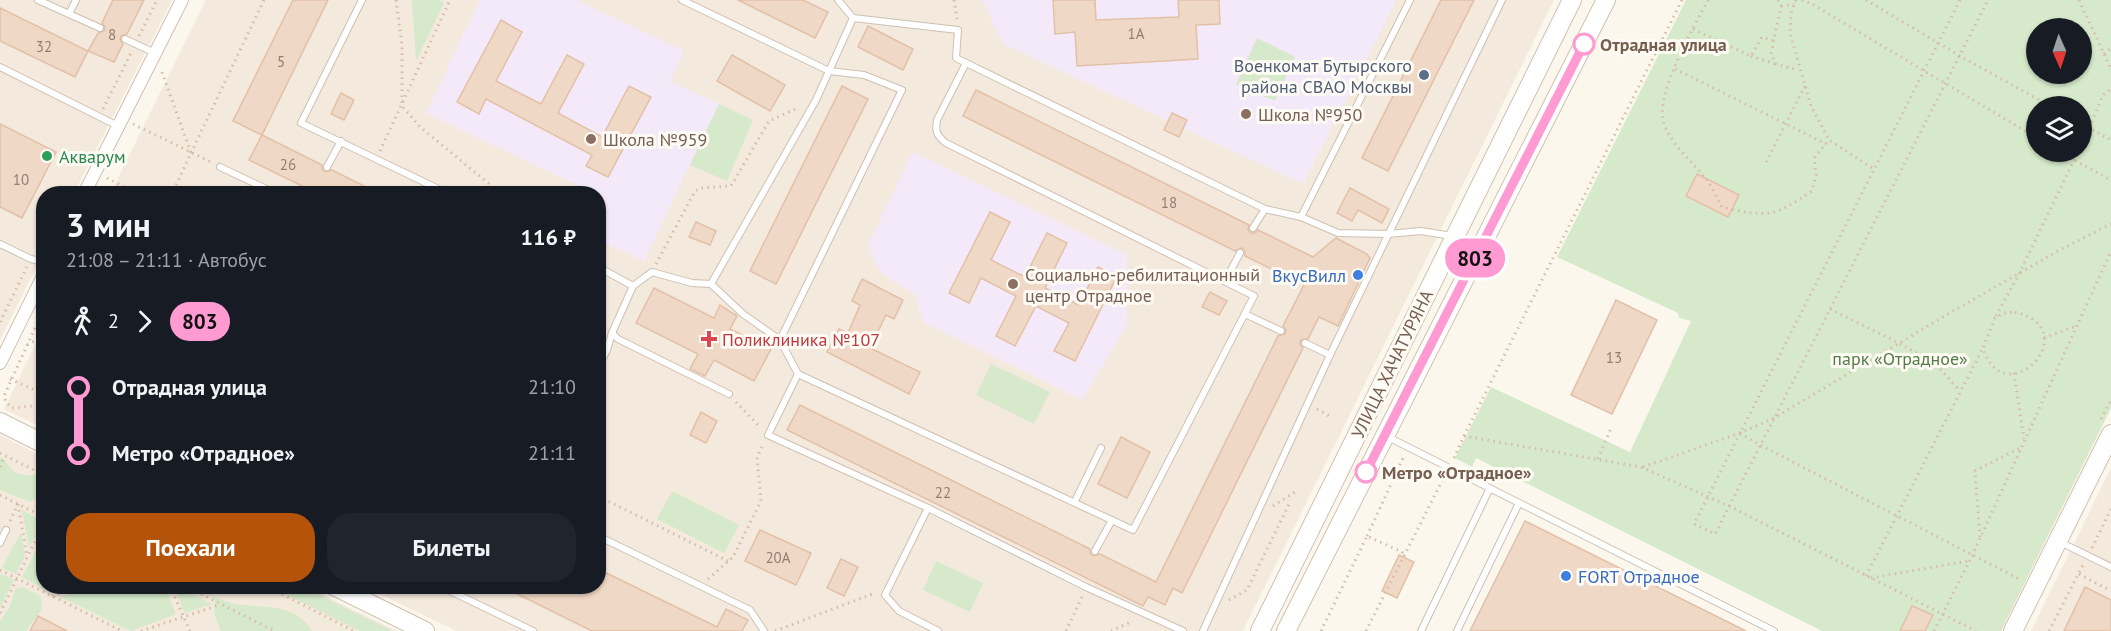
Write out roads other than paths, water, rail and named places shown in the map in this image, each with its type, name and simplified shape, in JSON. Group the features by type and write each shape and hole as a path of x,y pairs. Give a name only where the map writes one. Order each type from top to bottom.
{"main road":[{"name":"УЛИЦА ХАЧАТУРЯНА","path":"1260,631 1572,0"},
{"name":"УЛИЦА ХАЧАТУРЯНА","path":"1286,631 1606,0"},
{"path":"0,422 36,440"},
{"path":"2013,631 2111,434"},
{"path":"356,594 425,631"}],"street":[{"path":"88,186 182,0"},
{"path":"0,363 36,290"}],"lane":[{"path":"38,0 100,28"},
{"path":"69,14 76,0"},
{"path":"362,0 301,123 433,186"},
{"path":"682,0 829,71 864,75 902,90 780,340"},
{"path":"838,0 853,18 958,30 956,58 1265,209 1301,218 1338,233 1388,234 1421,231 1455,236"},
{"path":"1301,218 1410,0"},
{"path":"1203,631 1330,355 1503,0"},
{"path":"711,284 816,100 853,18"},
{"path":"125,39 155,53"},
{"path":"607,350 633,286 652,272 692,283 711,284 743,314 780,340 798,374 1075,501 1133,530 1254,296 946,144 938,137 935,129 937,120 966,63"},
{"path":"0,67 99,117 120,123"},
{"path":"327,167 341,141"},
{"path":"220,167 260,186"},
{"path":"1253,228 1265,209"},
{"path":"0,244 36,260"},
{"path":"1225,281 1240,253"},
{"path":"606,271 633,286"},
{"path":"1245,314 1281,331"},
{"path":"612,333 618,339 729,394"},
{"path":"1305,343 1330,355"},
{"path":"798,374 768,435 1081,580 1086,587 1182,631"},
{"path":"1384,435 1774,631"},
{"path":"1075,501 1101,448"},
{"path":"1421,631 1490,488"},
{"path":"1457,631 1519,503"},
{"path":"928,508 885,595 898,611 938,631"},
{"path":"1095,551 1112,520"},
{"path":"0,543 6,530"},
{"path":"606,540 750,610 764,631"},
{"path":"2058,541 2111,567"},
{"path":"457,594 533,631"}],"place":[{"name":"Отрадная улица","path":"1584,44"},
{"name":"Военкомат Бутырского района СВАО Москвы","path":"1424,75"},
{"name":"Школа №950","path":"1246,114"},
{"name":"Школа №959","path":"591,139"},
{"name":"Акварум","path":"47,156"},
{"name":"ВкусВилл","path":"1358,275"},
{"name":"Социально-ребилитационный центр Отрадное","path":"1013,284"},
{"name":"Поликлиника №107","path":"709,339"},
{"name":"Метро «Отрадное»","path":"1366,472"},
{"name":"FORT Отрадное","path":"1566,576"}],"park label":[{"name":"парк «Отрадное»","path":"1900,358"}]}
